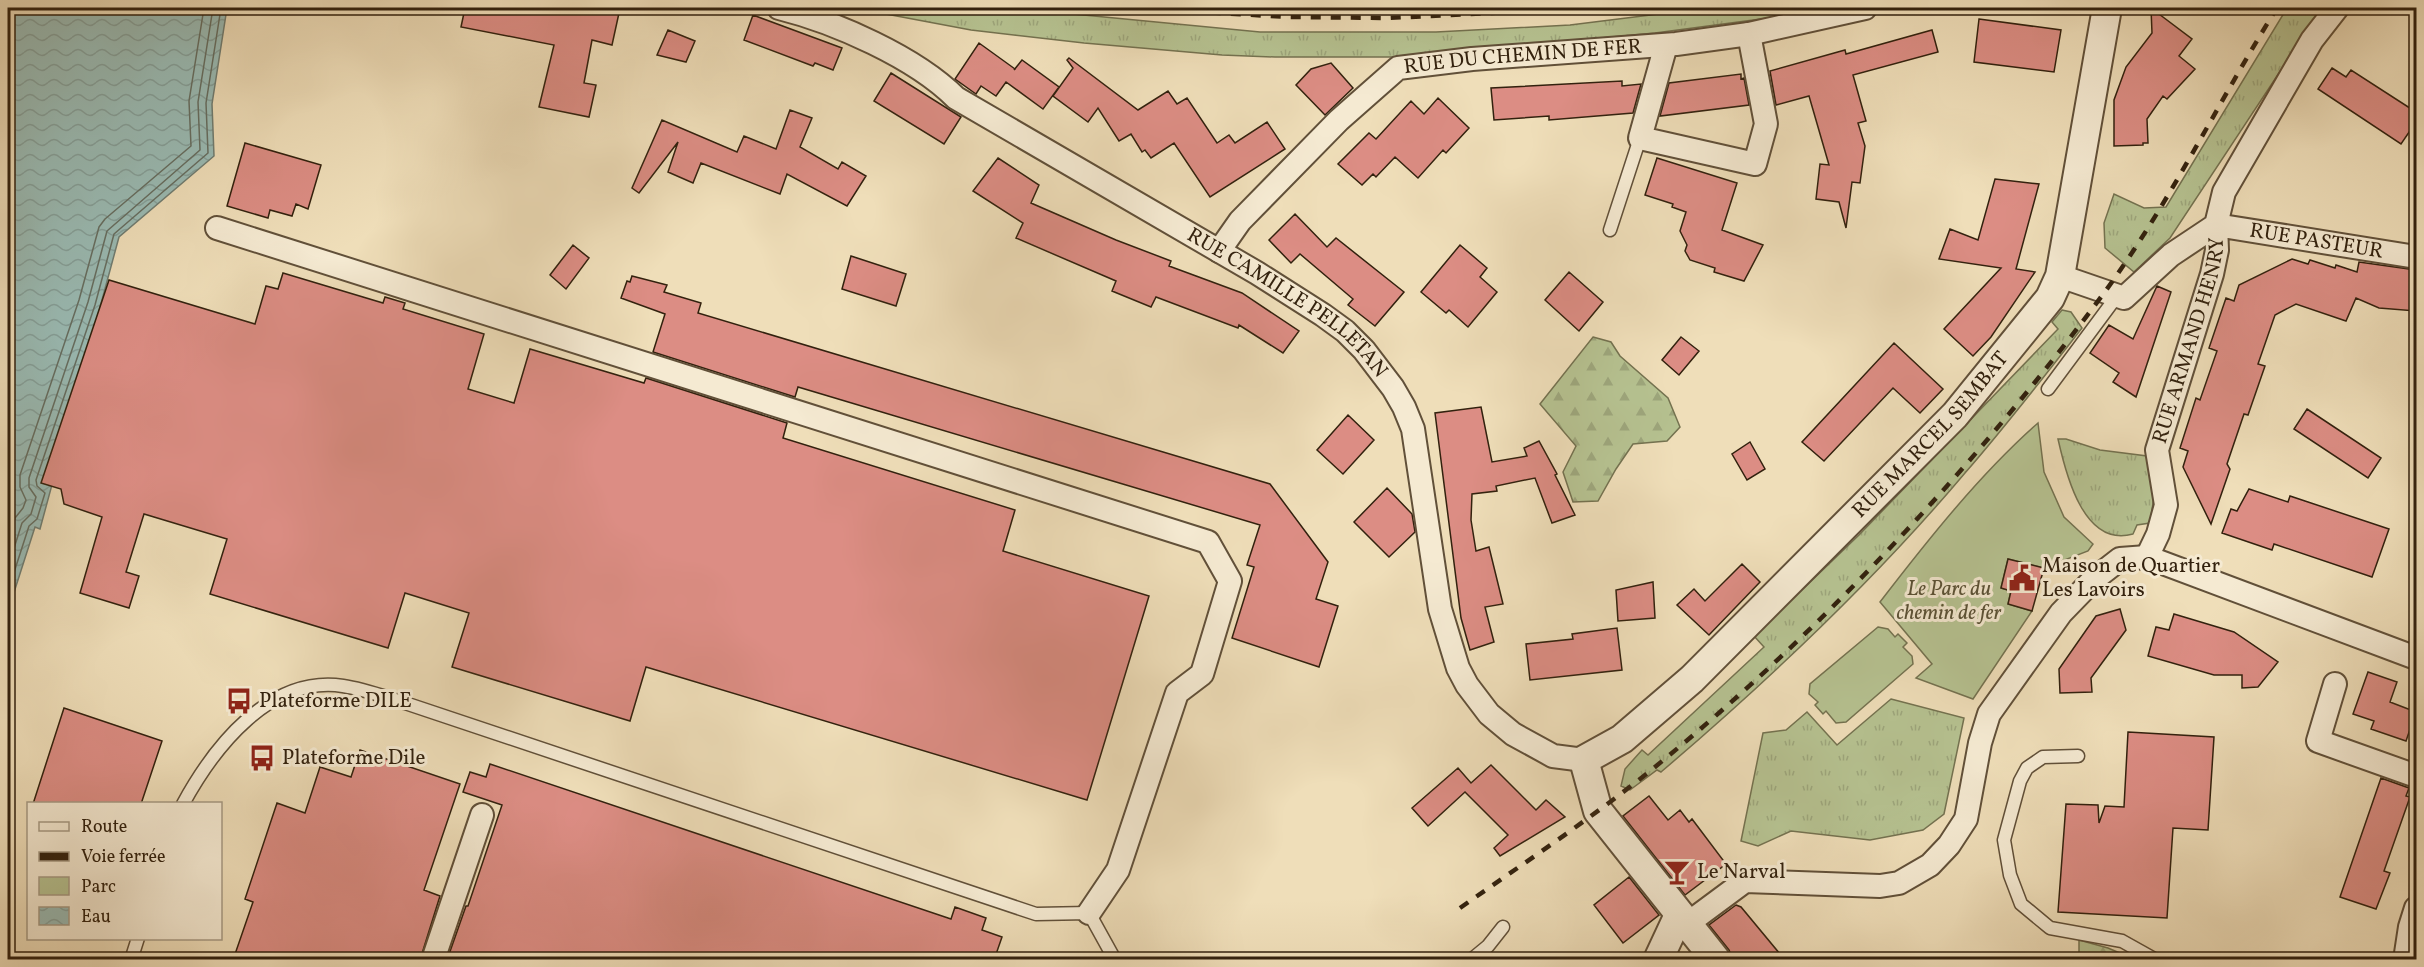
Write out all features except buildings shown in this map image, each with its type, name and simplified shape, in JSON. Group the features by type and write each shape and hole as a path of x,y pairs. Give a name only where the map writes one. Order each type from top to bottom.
{"street":[{"name":"RUE CAMILLE PELLETAN","path":"779,8 870,41 940,82 956,98 1219,251 1314,309 1345,331 1364,350 1393,388 1413,429 1440,609 1458,668 1467,685 1489,714 1513,734 1553,756 1584,760"},
{"name":"RUE DU CHEMIN DE FER","path":"1219,251 1240,221 1323,136 1398,68 1472,58 1666,45 1749,34 1864,8"},
{"name":"RUE MARCEL SEMBAT","path":"1584,760 1622,738 1692,679 1955,416 2050,298 2060,276 2107,8"},
{"name":"RUE ARMAND HENRY","path":"2147,557 2158,534 2166,505 2157,450 2212,274 2217,250 2216,225 2223,192 2312,40 2337,8"},
{"path":"1666,45 1640,138 1755,164 1766,124 1749,34"},
{"path":"2060,276 2124,298 2171,255 2216,225"},
{"name":"RUE PASTEUR","path":"2216,225 2416,257"},
{"path":"217,228 1208,543 1230,581 1202,674 1177,693 1118,870 1089,913"},
{"path":"1658,960 1683,919 1745,881 1880,886 1899,883 1930,865 1949,845 1966,819 1980,743 1989,714 2061,613 2093,580 2120,560 2147,557 2416,658"},
{"path":"2335,684 2318,741 2416,776"},
{"path":"1584,760 1598,811 1716,960"},
{"path":"433,960 482,815"},
{"path":"2405,960 2410,927 2416,908"}],"lane":[{"path":"1610,230 1640,138"},
{"path":"2048,389 2117,296"},
{"path":"184,802 195,781 228,739 265,704 305,687 341,686 405,703 1036,914 1089,913 1115,960"},
{"path":"2078,756 2043,757 2027,768 2024,775 2004,840 2010,875 2021,904 2050,928 2122,941 2156,960"},
{"path":"1471,960 1488,946 1503,927"},
{"path":"131,960 138,940"}],"green space":[{"path":"854,8 1012,8 1260,32 1436,32 1570,25 1707,8 1804,8 1776,17 1655,33 1392,57 1275,57 1222,55 1084,43 971,30"},
{"path":"2287,8 2322,8 2170,238 2134,272 2105,248 2104,223 2114,194 2144,208 2166,207"},
{"path":"2062,310 2071,312 2082,328 1995,437 1894,552 1781,665 1661,772 1657,770 1630,790 1621,786 1625,769 1642,750 1648,755 1764,647 1754,636 1859,535 2058,329 2052,322"},
{"path":"1593,337 1611,342 1620,356 1668,398 1680,427 1667,441 1633,444 1598,501 1573,502 1563,472 1576,446 1540,404"},
{"name":"Le Parc du chemin de fer","path":"2038,423 2044,472 2064,517 2093,544 2088,551 2044,568 2008,559 2001,588 2011,591 2008,604 2032,611 1973,699 1916,678 1932,664 1880,602 1935,532 1975,486"},
{"path":"2058,439 2066,439 2100,450 2147,456 2155,490 2150,523 2137,525 2133,534 2116,535 2102,530 2090,520 2072,489"},
{"path":"1878,627 1888,629 1895,637 1898,634 1907,643 1903,647 1912,656 1913,664 1846,722 1836,723 1826,711 1823,714 1815,705 1818,702 1809,694 1810,684"},
{"path":"1891,699 1964,718 1944,814 1923,830 1870,840 1791,831 1758,846 1741,841 1763,733 1786,730 1807,712 1837,745"},
{"path":"2079,940 2108,948 2134,959 2090,959 2079,955"}],"water":[{"path":"8,8 227,8 212,104 214,156 119,237 40,529 35,527 8,611"}],"railway":[{"path":"1131,8 1289,17 1388,18 1591,8"},
{"path":"1460,908 1604,807 1712,719 1833,606 1948,485 2054,358 2128,259 2151,224 2277,8"}],"place":[{"name":"Maison de Quartier Les Lavoirs","path":"2022,578"},
{"name":"Plateforme DILE","path":"239,701"},
{"name":"Plateforme Dile","path":"262,758"},
{"name":"Le Narval","path":"1677,872"}]}
